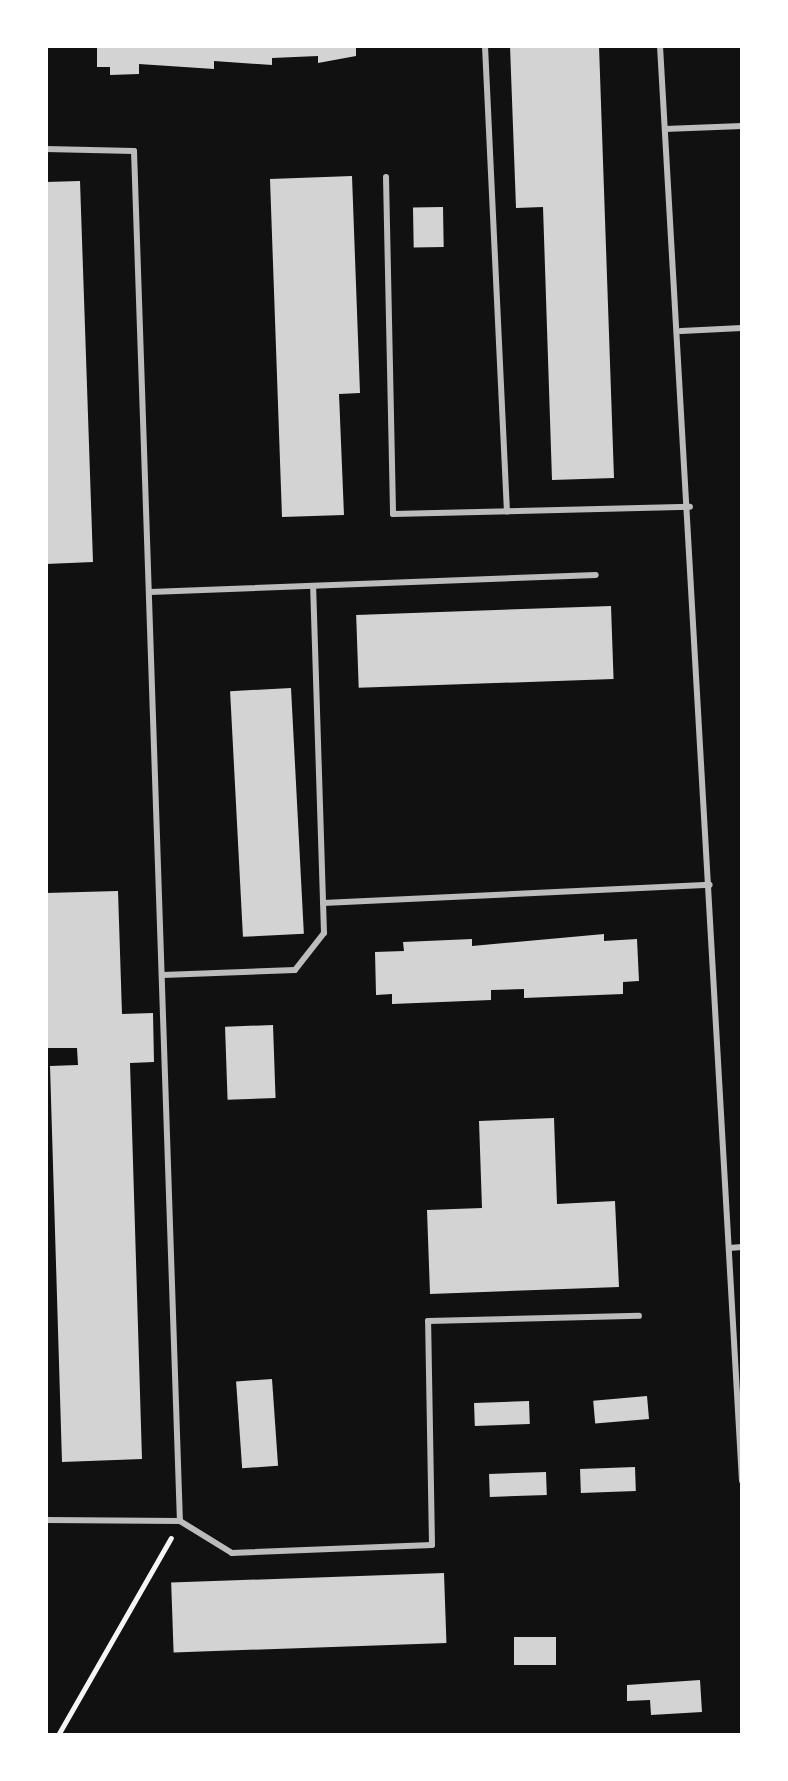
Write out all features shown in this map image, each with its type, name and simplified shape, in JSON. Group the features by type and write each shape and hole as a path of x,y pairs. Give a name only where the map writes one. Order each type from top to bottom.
{"lane":[{"path":"485,46 507,511"},
{"path":"660,46 681,331 742,1481"},
{"path":"665,129 742,126"},
{"path":"46,149 134,151 180,1521"},
{"path":"386,177 393,514 690,507"},
{"path":"681,331 742,328"},
{"path":"150,592 596,575"},
{"path":"163,975 295,970 324,933 313,586"},
{"path":"323,903 710,885"},
{"path":"729,1248 742,1247"},
{"path":"46,1520 180,1521 232,1553 432,1545 428,1321 639,1316"}],"path":[{"path":"58,1735 180,1521"}],"building":[{"path":"97,46 356,46 356,56 318,63 318,56 272,58 272,65 214,61 214,69 139,64 139,74 110,75 110,67 97,67"},
{"path":"510,46 599,46 614,478 552,480 543,207 516,208"},
{"path":"352,176 360,393 339,394 344,515 282,517 270,179"},
{"path":"80,181 93,562 46,564 46,182"},
{"path":"443,207 444,247 414,248 413,208"},
{"path":"611,606 614,679 359,688 356,615"},
{"path":"291,688 304,934 243,937 230,691"},
{"path":"118,891 122,1014 153,1013 154,1062 130,1063 142,1459 62,1462 50,1066 78,1065 77,1048 46,1048 46,893"},
{"path":"604,934 604,941 637,939 639,981 623,982 623,994 524,998 524,989 491,990 491,1000 392,1004 392,994 376,995 375,952 404,951 403,942 472,939 472,946"},
{"path":"273,1025 276,1098 228,1100 225,1027"},
{"path":"554,1118 557,1204 615,1201 619,1287 430,1294 427,1210 482,1208 479,1121"},
{"path":"272,1379 278,1466 242,1468 236,1382"},
{"path":"647,1396 649,1419 595,1424 593,1401"},
{"path":"529,1401 530,1424 475,1426 474,1403"},
{"path":"635,1467 636,1491 581,1493 580,1469"},
{"path":"546,1472 547,1495 490,1497 489,1474"},
{"path":"444,1573 446,1643 174,1652 171,1583"},
{"path":"514,1637 556,1637 556,1665 514,1665"},
{"path":"700,1680 702,1712 651,1715 650,1700 627,1701 627,1685"}]}
